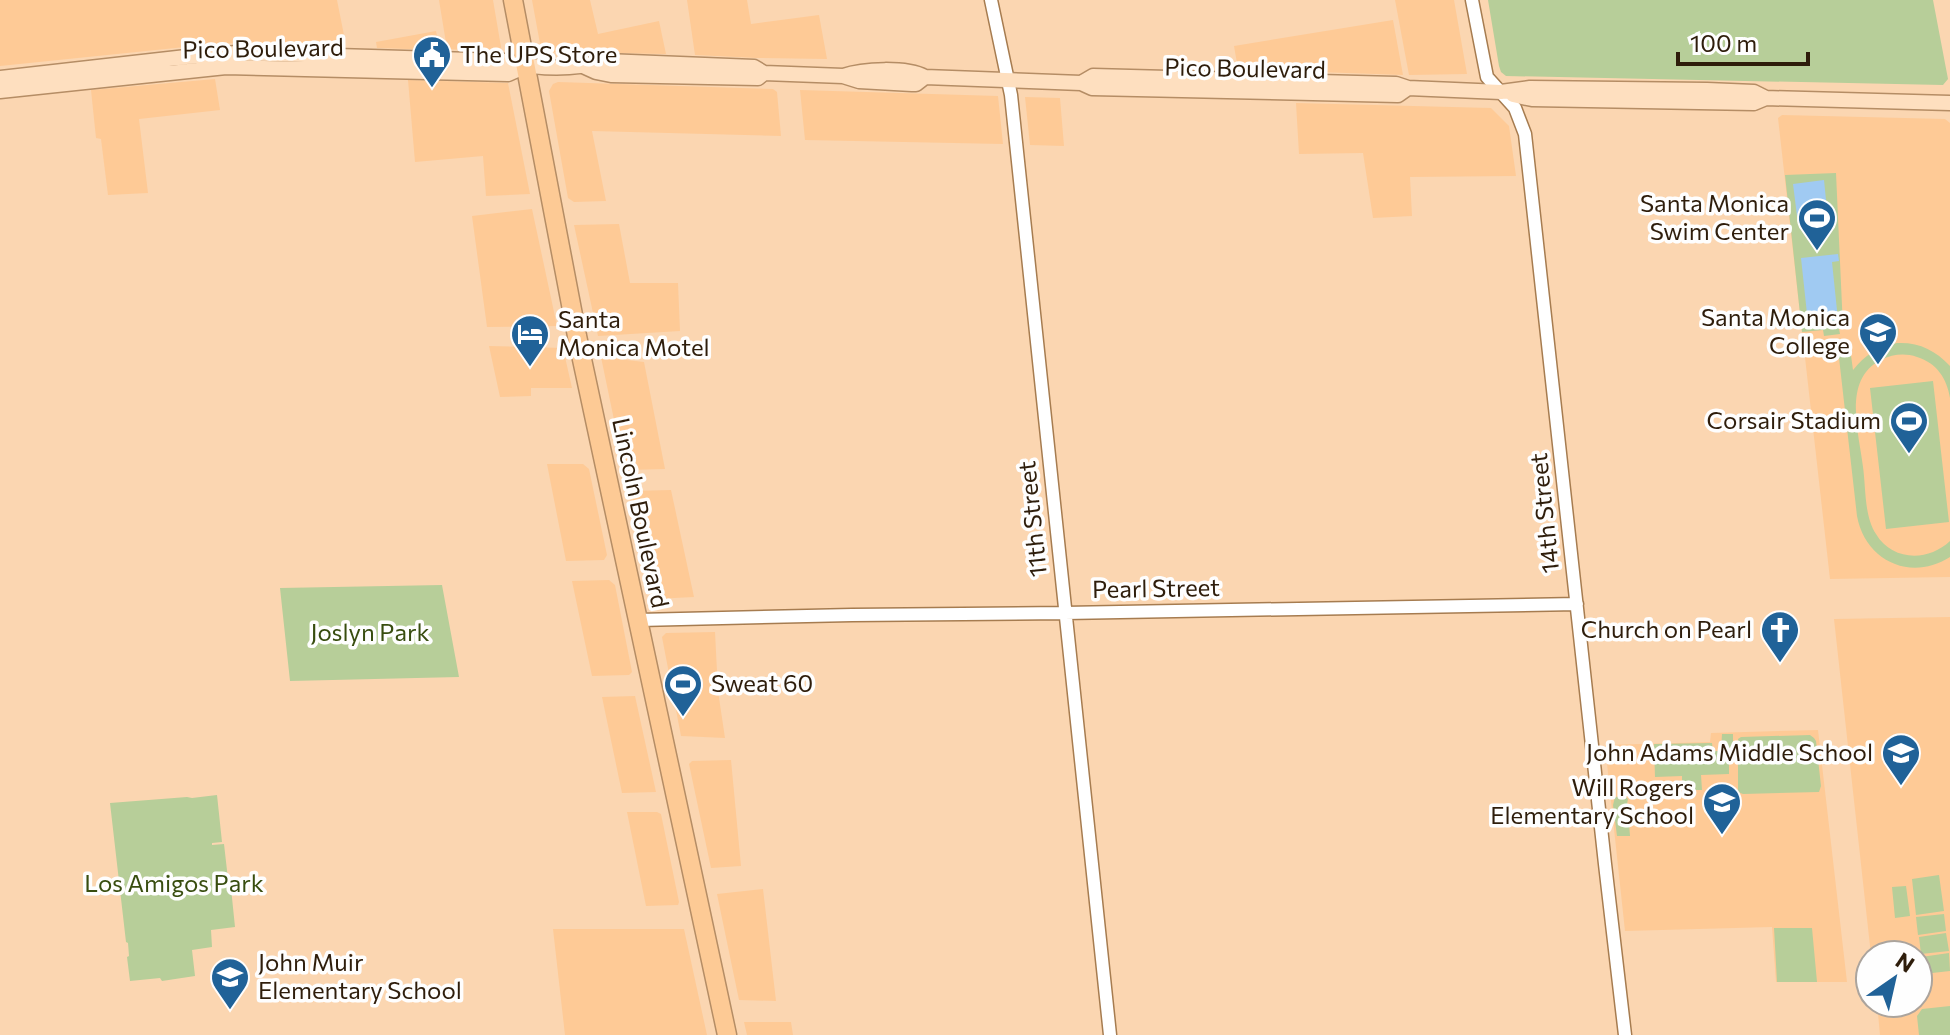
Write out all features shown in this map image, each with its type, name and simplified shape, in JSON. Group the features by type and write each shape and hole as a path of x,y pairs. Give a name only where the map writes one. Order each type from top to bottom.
{"highway":[{"name":"Lincoln Boulevard","path":"513,0 577,336 727,1035"}],"main road":[{"name":"Pico Boulevard","path":"0,78 237,53 505,61 526,66 585,67 611,75 758,78 764,73 843,76 858,71 915,72 925,77 1081,83 1093,76 1396,84 1408,88 1501,92 1532,99 1693,95 1754,103 1766,98 1950,103"},
{"name":"Pico Boulevard","path":"0,91 226,67 508,74 526,66"}],"street":[{"name":"11th Street","path":"991,0 1008,79 1110,1035"},
{"name":"14th Street","path":"1472,0 1487,77 1515,108 1525,134 1625,1035"},
{"name":"Pearl Street","path":"639,620 1577,604"}],"shaded area":[{"path":"0,0 337,0 345,40 338,47 224,43 0,66"},
{"path":"439,0 493,0 501,47 499,52 447,49"},
{"path":"532,0 590,0 598,34 659,21 666,54 545,52 541,49"},
{"path":"687,0 747,0 751,24 819,15 827,59 695,55"},
{"path":"1395,0 1454,0 1467,74 1409,75"},
{"path":"1393,20 1403,75 1238,69 1234,46"},
{"path":"436,31 440,50 377,48 376,42"},
{"path":"215,79 220,110 139,119 148,193 108,195 101,139 96,138 91,90"},
{"path":"408,80 508,83 530,194 486,196 483,156 415,162"},
{"path":"558,82 773,89 777,92 781,136 592,131 606,201 574,202 568,198 549,91"},
{"path":"800,90 998,96 1003,144 805,140"},
{"path":"1025,97 1060,98 1064,146 1030,145"},
{"path":"1296,103 1491,108 1509,126 1516,176 1410,177 1412,216 1373,218 1363,153 1299,154"},
{"name":"Santa Monica College","path":"1782,115 1945,119 1950,123 1950,577 1830,579 1778,118"},
{"path":"532,209 557,326 487,327 472,216"},
{"path":"619,224 630,283 678,283 680,331 598,336 574,225"},
{"name":"Santa Monica Motel","path":"489,346 563,348 572,388 531,388 531,396 500,397"},
{"path":"601,357 644,362 665,469 628,470 623,463"},
{"path":"547,464 583,464 589,469 607,555 604,560 566,561"},
{"path":"671,490 694,597 654,599 631,491"},
{"path":"609,580 615,585 632,672 629,675 592,676 572,581"},
{"name":"John Adams Middle School","path":"1950,617 1950,1035 1880,1035 1878,1019 1934,1019 1934,939 1869,939 1834,619"},
{"path":"715,632 718,691 725,738 681,736 662,637 666,633"},
{"path":"635,696 656,792 622,793 602,697"},
{"name":"Will Rogers Elementary School","path":"1818,730 1847,982 1776,982 1772,927 1625,931 1605,745 1710,742 1711,733"},
{"path":"731,760 741,866 711,868 689,764 692,761"},
{"path":"627,812 661,814 678,905 646,906"},
{"path":"763,889 776,1001 739,1000 717,894"},
{"path":"553,929 684,929 707,1035 565,1035"},
{"path":"744,1022 791,1022 793,1035 747,1035"}],"green space":[{"path":"1488,0 1933,0 1948,79 1943,85 1506,76 1499,66"},
{"name":"Santa Monica Swim Center","path":"1836,173 1843,328 1839,329 1840,334 1824,336 1823,330 1802,332 1785,175"},
{"path":"1897,343 1926,348 1950,366 1950,398 1944,378 1935,368 1924,360 1904,355 1881,360 1869,369 1857,393 1857,423 1866,502 1876,534 1891,549 1911,556 1931,553 1950,541 1950,557 1920,567 1892,563 1869,545 1862,532 1857,516 1838,349 1850,348 1853,370 1872,352"},
{"name":"Corsair Stadium","path":"1933,381 1949,522 1886,529 1870,388"},
{"name":"Joslyn Park","path":"442,585 459,677 290,681 280,588"},
{"path":"1722,734 1733,734 1729,774 1701,775 1702,790 1690,790 1682,776 1655,777 1654,744 1712,743 1713,751 1721,751"},
{"path":"1810,735 1816,741 1819,792 1738,792 1738,739"},
{"name":"Los Amigos Park","path":"217,795 222,842 212,845 224,844 235,927 211,930 212,947 192,950 195,976 162,981 160,978 130,981 110,803"},
{"path":"1625,796 1628,799 1626,809 1632,812 1630,836 1617,836 1613,805 1615,797"},
{"path":"1939,875 1944,911 1916,915 1912,879"},
{"path":"1906,886 1910,916 1895,918 1892,887"},
{"path":"1944,914 1946,931 1918,935 1916,917"},
{"path":"1774,928 1812,928 1817,982 1777,982"},
{"path":"1946,933 1949,951 1934,953 1934,939 1919,937"},
{"path":"1949,953 1950,971 1934,973 1934,955"},
{"path":"1950,1006 1950,1035 1919,1035 1917,1019 1934,1019 1934,1008"}],"water":[{"path":"1824,180 1828,220 1819,222 1817,214 1797,216 1793,184"},
{"path":"1838,254 1839,261 1832,262 1838,320 1808,323 1801,258"}],"place":[{"name":"The UPS Store","path":"432,89"},
{"name":"Santa Monica Swim Center","path":"1817,252"},
{"name":"Santa Monica College","path":"1878,366"},
{"name":"Santa Monica Motel","path":"530,368"},
{"name":"Corsair Stadium","path":"1909,455"},
{"name":"Church on Pearl","path":"1780,664"},
{"name":"Sweat 60","path":"683,718"},
{"name":"John Adams Middle School","path":"1901,787"},
{"name":"Will Rogers Elementary School","path":"1722,836"},
{"name":"John Muir Elementary School","path":"230,1011"}]}
